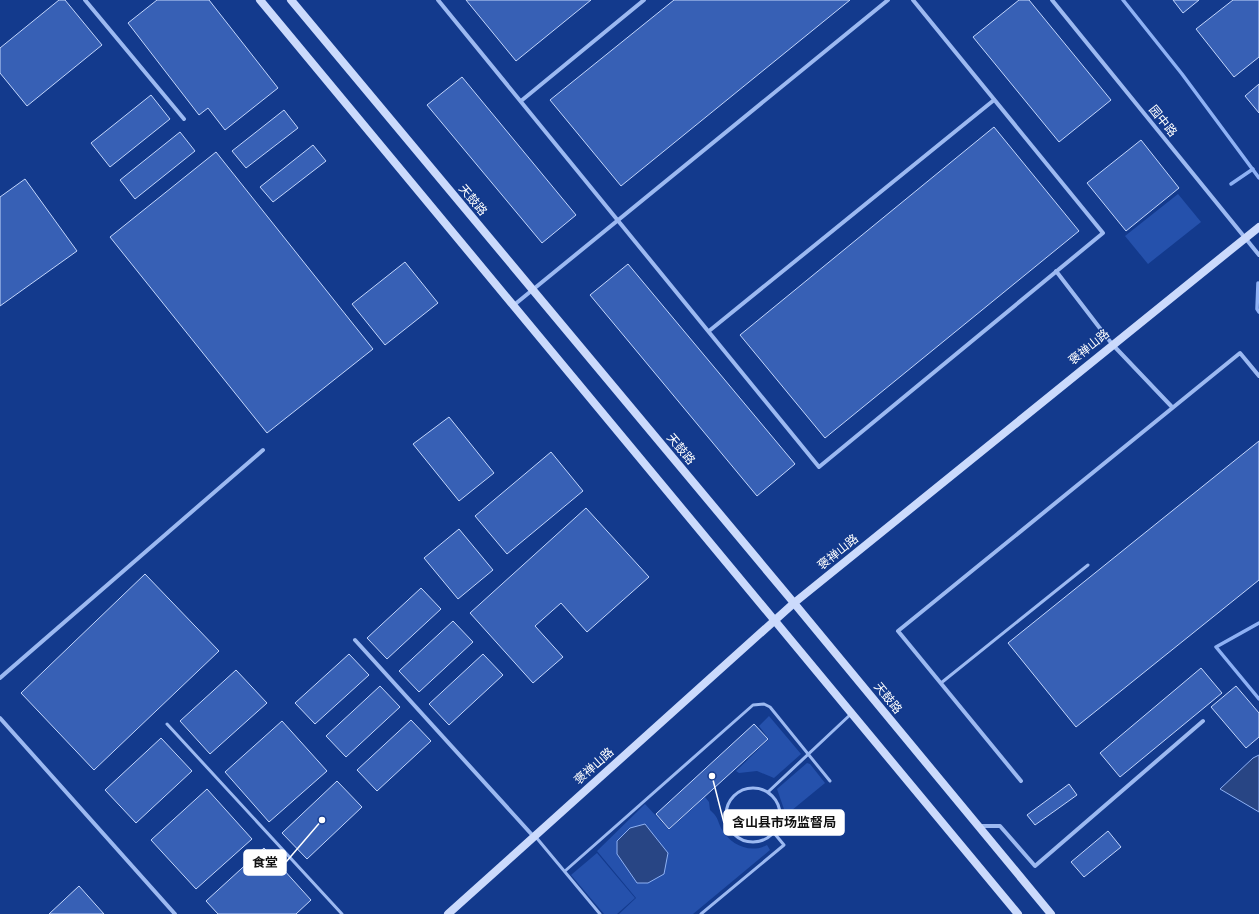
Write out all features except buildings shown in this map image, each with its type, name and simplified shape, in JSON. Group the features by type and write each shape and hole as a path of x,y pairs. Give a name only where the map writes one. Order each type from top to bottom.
{"main road":[{"path":"260,0 775,619 851,714 1018,914"},
{"name":"天鼓路","path":"291,0 794,603 1051,914"},
{"name":"褒禅山路","path":"448,914 775,619 1112,344 1259,227"}],"street":[{"path":"85,0 184,119"},
{"path":"438,0 819,467 1103,233 913,0"},
{"path":"521,101 644,0"},
{"path":"514,305 888,0"},
{"name":"园中路","path":"1052,0 1259,254"},
{"path":"709,331 994,100"},
{"path":"1056,271 1112,344 1172,407"},
{"path":"1021,781 898,631 1240,352 1259,376"},
{"path":"0,678 262,450"},
{"path":"355,640 534,836"},
{"path":"0,718 175,914"},
{"path":"977,826 1000,826 1035,866 1203,721"}],"lane":[{"path":"941,684 1088,565"},
{"path":"565,871 753,705 764,704 770,707 830,781"},
{"path":"768,792 851,714"},
{"path":"167,724 342,914"},
{"path":"760,788 768,792 775,798 779,806 780,820 774,833 767,839 750,843 734,835 726,820 728,803 741,790 760,788"},
{"path":"701,914 784,845 774,833"},
{"path":"534,836 600,914"}],"shaded area":[{"path":"1178,194 1201,222 1148,264 1125,236"},
{"path":"769,716 801,754 774,778 757,771 739,773 736,771 769,739 759,726"},
{"path":"1259,755 1259,812 1220,789 1253,758"},
{"path":"807,763 810,764 825,783 786,815 777,789"},
{"path":"705,797 709,802 710,810 716,816 721,828 730,839 747,848 761,848 767,845 770,850 693,914 619,914 636,898 597,851 645,804 669,830"},
{"path":"645,824 668,853 664,874 648,883 637,883 617,854 617,841 630,828"},
{"path":"597,853 635,898 617,914 604,914 571,875"}],"waterway":[{"path":"1123,0 1182,74 1259,178"},
{"path":"1231,184 1253,169"},
{"path":"1258,283 1257,309 1259,312"},
{"path":"1259,623 1216,647 1259,699"}],"place":[{"name":"含山县市场监督局","path":"712,776"},
{"name":"食堂","path":"322,820"}]}
